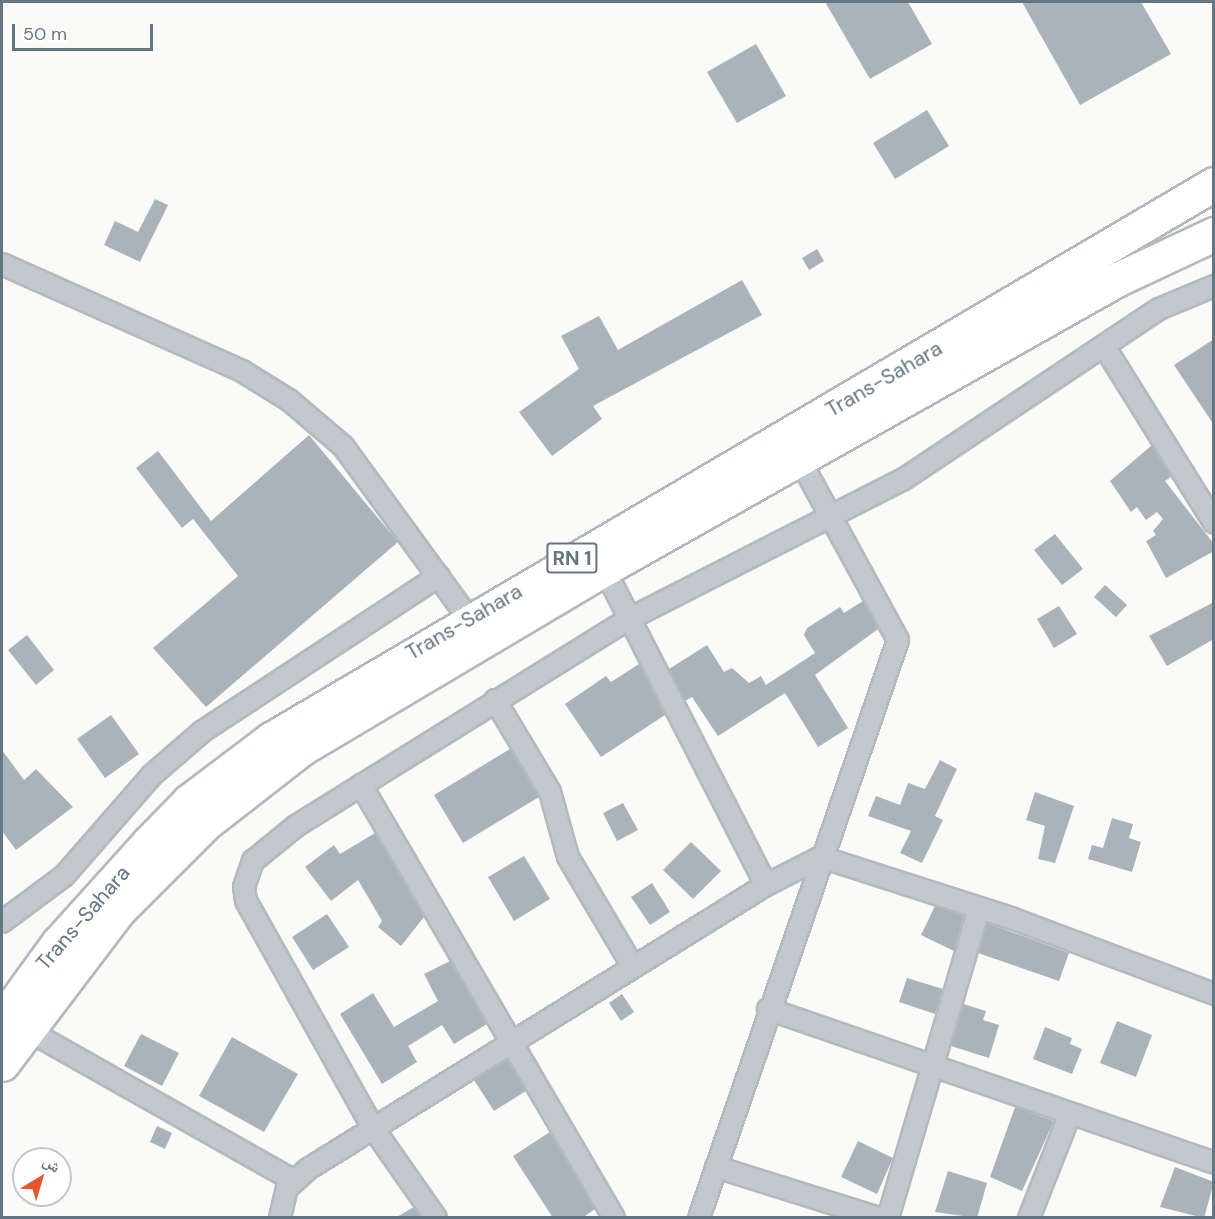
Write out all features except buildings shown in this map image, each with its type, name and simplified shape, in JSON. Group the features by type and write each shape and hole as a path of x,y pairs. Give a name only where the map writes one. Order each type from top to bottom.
{"highway":[{"name":"Trans-Sahara","path":"2,1064 13,1024 58,943 189,801 271,739 469,619 1214,184"},
{"name":"Trans-Sahara","path":"13,1024 119,910 206,823 276,766 369,705 604,569 1118,279 1214,234"}],"street":[{"path":"2,264 242,371 290,400 343,447 469,619"},
{"path":"436,1218 373,1128 246,901 244,887 262,850 495,700 627,620 904,479 1021,396 1104,346 1159,309 1214,286"},
{"path":"1104,346 1214,523"},
{"path":"699,1218 768,1009 898,640 800,460"},
{"path":"604,569 627,620 766,885"},
{"path":"2,922 64,876 152,775 203,730 439,576"},
{"path":"495,700 541,774 561,841 633,968"},
{"path":"361,785 614,1218"},
{"path":"280,1218 282,1200 294,1180 373,1128 766,885 821,857 979,908 1214,994"},
{"path":"888,1218 979,908"},
{"path":"768,1009 1214,1163"},
{"path":"13,1024 294,1180"},
{"path":"1029,1218 1070,1114"},
{"path":"716,1167 879,1218"}]}
